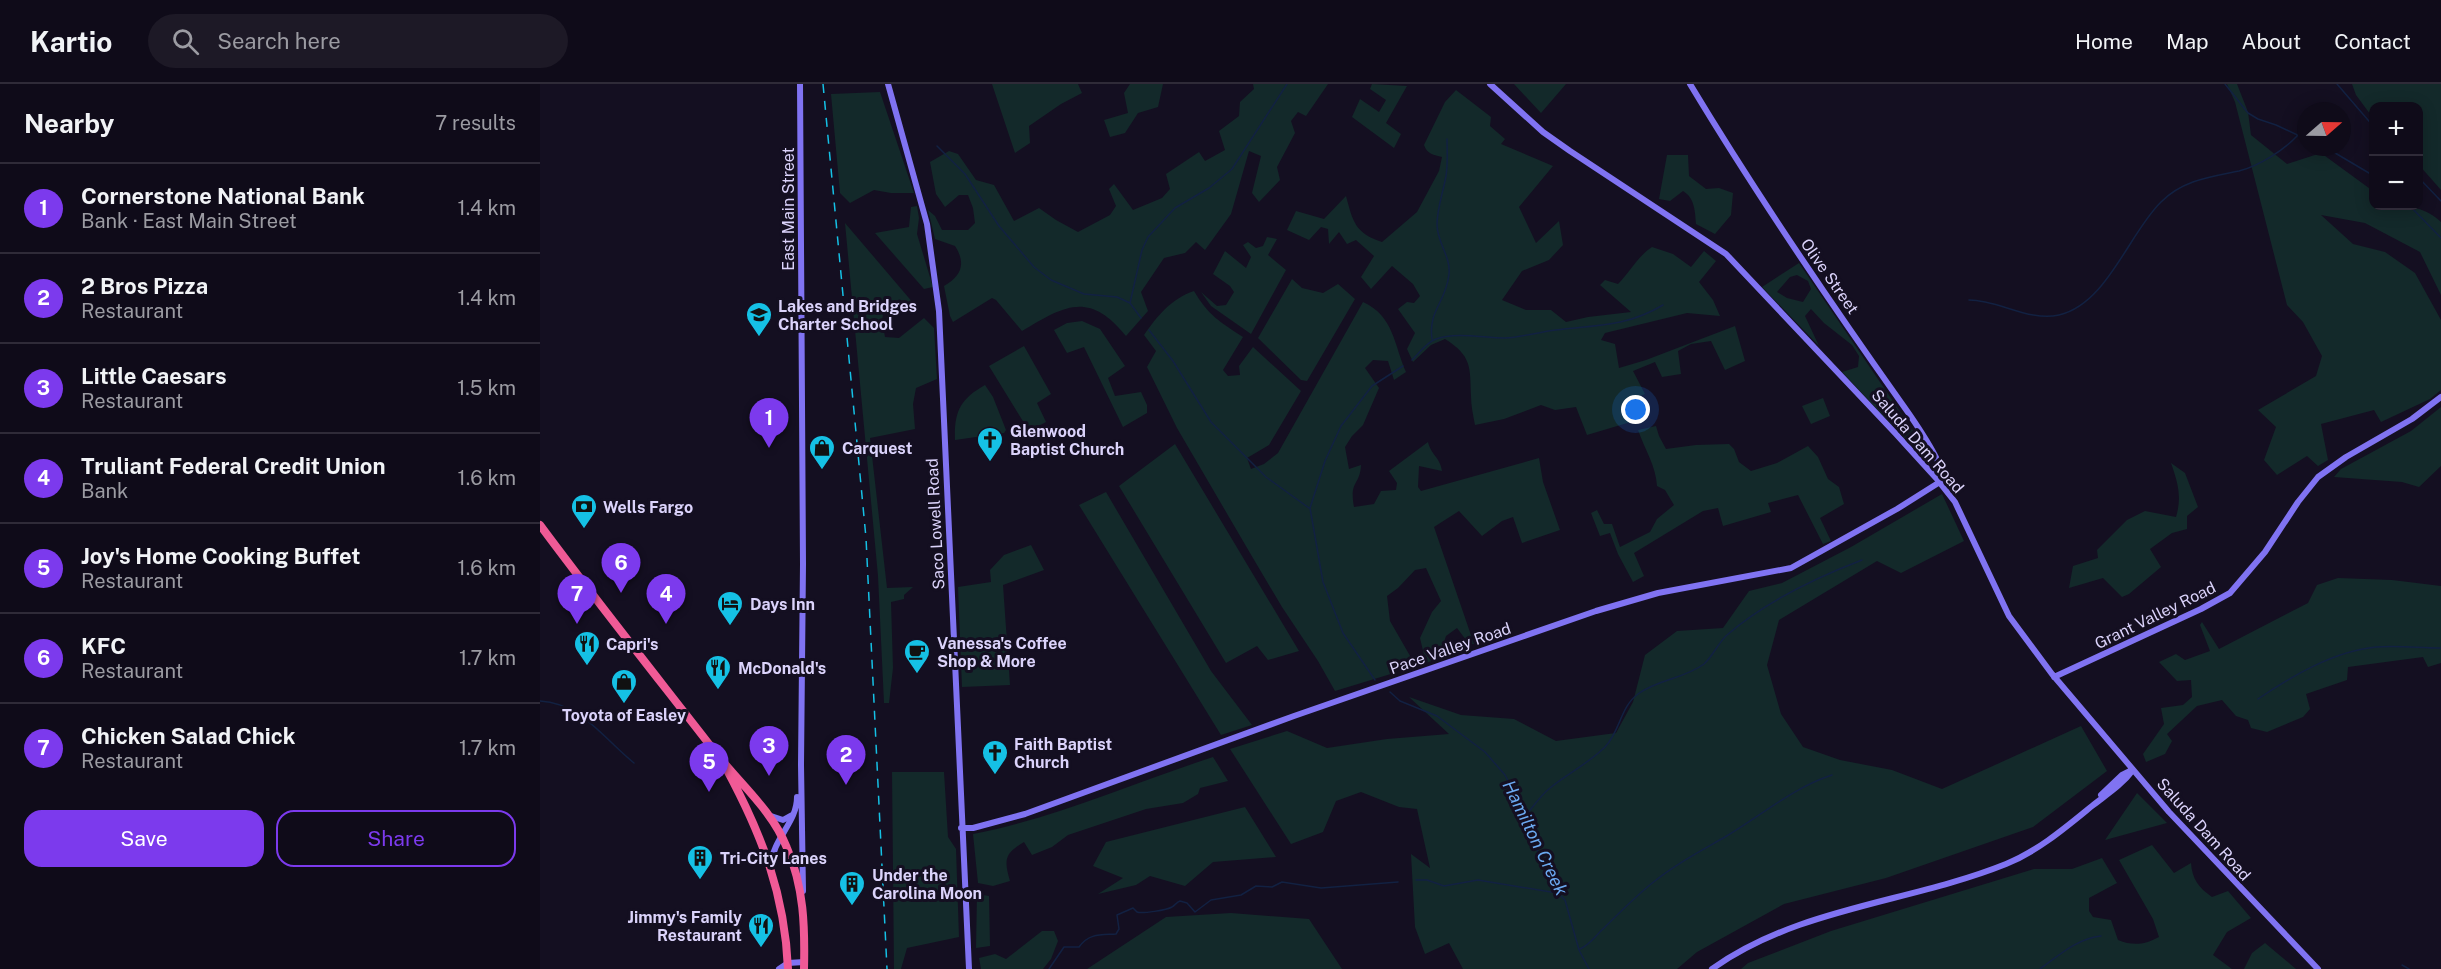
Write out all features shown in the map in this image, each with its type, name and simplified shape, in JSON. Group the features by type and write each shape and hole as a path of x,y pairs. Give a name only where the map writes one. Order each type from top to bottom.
{"highway":[{"path":"540,525 721,759 768,815 781,835 796,873 803,904 804,966"},
{"path":"721,759 750,814 771,865 782,915 788,963"}],"street":[{"name":"East Main Street","path":"800,84 803,904"},
{"name":"Saco Lowell Road","path":"888,84 927,224 939,311 969,969"},
{"name":"Saluda Dam Road","path":"1490,84 1544,132 1570,151 1726,254 1941,483 1963,517 2009,616 2054,677 2215,862 2318,969"},
{"name":"Olive Street","path":"1690,84 1742,169 1913,420 1944,475 1945,479 1941,483"},
{"name":"Grant Valley Road","path":"2054,677 2230,593 2265,552 2298,502 2318,477 2346,457 2412,419 2441,398"},
{"name":"Pace Valley Road","path":"961,828 973,828 1025,814 1305,712 1596,611 1658,593 1791,568 1941,483"},
{"name":"East Main Street","path":"771,865 774,847 796,810 797,779 801,765"},
{"path":"1712,969 1753,944 1782,930 1970,877 2007,864 2049,840 2093,805 2122,775 2133,770"},
{"path":"768,815 783,820 790,817 796,810"},
{"path":"777,969 788,963 804,966"}],"green space":[{"path":"992,84 1078,84 1082,93 1029,126 1030,143 1015,153"},
{"path":"1130,84 1163,84 1158,107 1138,113 1125,133 1110,137 1104,120 1128,113 1124,93"},
{"path":"1253,84 1328,84 1306,116 1298,112 1291,121 1295,133 1277,167 1280,180 1259,202 1252,193 1261,156 1249,151 1231,214 1205,250 1196,242 1185,253 1164,258 1141,292 1148,311 1126,336 1100,312 1076,307 1064,309 1022,331 992,298 953,322 944,286 958,273 960,258 955,246 935,239 928,210 935,216 942,230 968,230 975,223 973,208 968,195 959,195 945,207 936,194 930,162 949,151 958,154 976,180 994,185 1014,221 1039,208 1078,232 1110,215 1116,206 1109,189 1114,184 1133,210 1162,198 1170,189 1166,174 1199,152 1205,161 1225,150 1219,131 1239,116 1240,102 1254,89"},
{"path":"1372,84 1407,86 1386,123 1401,134 1394,148 1352,117 1360,99 1379,112 1386,100 1370,89"},
{"path":"1514,84 1566,84 1541,113"},
{"path":"2227,84 2237,84 2248,112 2251,135 2287,164 2312,156 2325,156 2369,188 2369,210 2421,210 2441,222 2441,295 2420,252 2365,223 2321,215 2353,244 2385,252 2415,273 2441,320 2441,390 2430,399 2381,422 2374,410 2321,424 2328,460 2318,466 2307,456 2277,475 2264,460 2276,427 2258,410 2316,376 2322,356 2303,322 2287,305 2235,102"},
{"path":"2352,84 2441,84 2441,190 2423,170 2423,102 2369,102 2369,113 2356,95"},
{"path":"1456,90 1491,117 1490,126 1505,139 1501,144 1553,166 1519,207 1536,243 1559,221 1563,245 1549,260 1522,271 1502,300 1526,310 1551,310 1566,322 1631,312 1600,285 1605,280 1618,284 1652,247 1673,254 1691,267 1704,251 1716,261 1699,282 1713,300 1720,316 1687,313 1605,333 1601,340 1615,344 1619,368 1735,326 1745,361 1725,370 1711,341 1691,344 1678,351 1681,374 1662,377 1655,362 1633,371 1645,394 1628,401 1634,421 1587,435 1576,407 1555,410 1541,405 1504,419 1475,425 1468,363 1460,351 1445,339 1431,345 1413,362 1407,349 1415,333 1398,309 1407,302 1414,303 1420,296 1413,284 1392,266 1371,289 1361,277 1374,256 1356,240 1347,244 1339,232 1329,244 1328,229 1321,227 1309,240 1287,230 1296,211 1324,219 1346,196 1356,225 1366,235 1382,242 1417,212 1439,171 1442,157 1429,152 1424,145 1445,102"},
{"path":"880,92 914,193 874,190 850,203 840,193 831,94"},
{"path":"1667,155 1688,155 1689,176 1706,189 1719,188 1733,193 1731,215 1715,234 1696,224 1692,201 1683,191 1670,201 1659,199"},
{"path":"917,206 919,218 917,234 933,287 924,289 875,233 909,227 911,207"},
{"path":"845,223 914,304 884,309 882,320 885,337 899,338 924,318 934,328 937,379 916,388 913,404 915,429 870,438 887,588 913,587 904,595 904,599 891,602 893,668 889,703 884,703 878,576"},
{"path":"1267,237 1277,239 1268,255 1286,270 1251,334 1211,306 1201,292 1217,306 1226,305 1234,292 1230,286 1213,274 1225,251 1246,268 1251,257 1243,245 1248,242 1256,248 1263,246"},
{"path":"1799,263 1916,435 1918,444 1911,445 1842,372 1858,367 1859,356 1852,345 1824,323 1811,309 1805,316 1819,346 1762,287","holes":["1797,275 1808,281 1811,289 1803,302 1787,298 1777,292 1790,277"]},
{"path":"1292,279 1302,288 1323,293 1338,284 1355,299 1307,381 1301,380 1258,338"},
{"path":"1194,291 1215,317 1243,337 1223,370 1228,376 1240,375 1239,366 1253,347 1301,391 1269,445 1247,458 1251,469 1264,464 1278,453 1363,302 1381,315 1387,323 1406,372 1394,380 1388,361 1373,360 1365,368 1379,388 1363,425 1345,447 1349,469 1361,465 1353,492 1354,507 1374,504 1381,491 1396,490 1397,483 1389,471 1428,442 1442,471 1419,466 1418,487 1421,491 1539,458 1543,482 1560,530 1522,543 1513,517 1502,521 1482,536 1459,511 1434,527 1474,644 1469,644 1457,628 1446,636 1439,658 1426,663 1420,638 1432,612 1441,601 1426,568 1415,570 1387,596 1390,621 1413,661 1394,673 1335,691 1282,607 1177,428 1147,367 1156,351 1144,335 1154,321 1178,298"},
{"path":"1082,321 1100,329 1125,366 1108,378 1115,396 1141,392 1147,405 1147,413 1123,427 1084,347 1067,353 1054,330 1067,323"},
{"path":"1024,346 1051,394 1037,403 1046,422 1029,431 989,366"},
{"path":"985,385 993,397 1006,430 1004,433 955,440 957,414 960,407 976,390"},
{"path":"1823,398 1830,416 1811,424 1802,406"},
{"path":"2441,407 2441,466 2419,487 2402,482 2334,477 2341,469 2411,431"},
{"path":"1656,426 1666,449 1729,444 1734,449 1739,462 1751,471 1777,463 1808,446 1818,457 1828,479 1839,487 1844,504 1820,518 1831,541 1823,544 1798,495 1768,503 1771,512 1723,526 1718,508 1703,511 1634,553 1644,576 1633,582 1610,533 1600,536 1591,513 1597,510 1604,524 1612,524 1620,547 1650,532 1657,519 1674,505 1665,490 1657,486 1652,465 1638,430"},
{"path":"1175,444 1299,651 1268,660 1257,646 1226,663 1119,486"},
{"path":"2171,463 2185,473 2198,507 2187,516 2187,529 2172,533 2150,549 2161,567 2129,594 2122,597 2103,578 2069,588 2073,566 2098,558 2097,550 2127,520 2145,511 2176,517 2179,503 2178,490"},
{"path":"1106,492 1211,671 1252,725 1221,735 1079,505"},
{"path":"1942,494 1964,541 1901,573 1877,561 1779,620 1767,665 1781,714 1803,747 1840,760 1892,770 1942,789 2081,726 2107,771 2033,827 1886,878 1784,904 1697,952 1677,969 1463,969 1449,943 1425,954 1415,927 1411,854 1430,868 1417,809 1399,807 1361,792 1336,801 1323,832 1291,844 1230,749 1287,731 1327,748 1387,739 1449,734 1409,697 1461,715 1514,719 1556,741 1616,733 1633,702 1645,655 1677,631 1723,628 1749,591 1782,583 1851,547"},
{"path":"1031,545 1044,570 1003,585 1010,685 962,687 958,587 991,582 990,570 1004,555"},
{"path":"2338,578 2392,580 2441,586 2441,663 2428,667 2423,657 2348,667 2347,680 2306,694 2310,709 2303,717 2267,732 2251,728 2248,720 2236,716 2222,700 2197,706 2167,734 2172,741 2165,754 2146,762 2143,754 2164,724 2161,708 2183,705 2192,697 2191,680 2177,681 2159,662 2176,654 2185,660 2210,651 2200,625 2202,622 2219,649 2308,603 2317,585"},
{"path":"1213,757 1228,781 1200,788 1198,794 1183,803 1146,809 1068,835 1052,847 1032,855 1024,842 1007,858 1010,881 993,886 978,883 973,834 1034,819"},
{"path":"892,772 944,772 948,837 956,849 959,937 907,948 901,969 894,969"},
{"path":"2137,793 2167,823 2105,840"},
{"path":"1245,807 1276,857 1213,862 1185,886 1150,876 1136,885 1098,894 1123,878 1093,866 1106,842"},
{"path":"2152,845 2174,873 2191,863 2197,883 2203,890 2212,897 2228,891 2251,918 2227,932 2213,955 2232,969 1741,969 1748,963 1831,931 2034,869 2072,869 2102,858 2117,883 2089,898 2089,911 2093,917 2111,920 2118,940 2134,944 2148,942 2159,937 2153,919 2119,860"},
{"path":"977,894 989,896 990,946 976,948"},
{"path":"1231,913 1309,919 1342,969 1087,969 1166,917"},
{"path":"1042,931 1054,931 1058,941 1051,959 1043,969 981,969 979,958 995,954 1006,959"},
{"path":"2265,943 2296,969 2244,969 2252,953"}],"waterway":[{"name":"Hamilton Creek","path":"1130,303 1142,250 1148,237 1175,208 1209,188 1232,169 1287,84"},
{"path":"2225,84 2248,113 2297,135"},
{"path":"2337,84 2369,121"},
{"path":"1969,300 1992,303 2036,316 2059,315 2076,308 2104,283 2149,215 2169,195 2188,184 2255,165 2278,152 2297,136"},
{"path":"1432,339 1431,329 1435,313 1445,292 1449,274 1448,262 1437,225 1447,171 1447,139"},
{"path":"937,146 965,174 999,226 1034,267 1051,280 1084,294 1117,297 1130,303 1141,318"},
{"path":"2340,156 2369,173"},
{"path":"2423,182 2441,201"},
{"path":"2414,210 2441,238"},
{"path":"1412,360 1429,343 1444,337 1518,337 1611,324 1636,317 1663,305"},
{"name":"Hamilton Creek","path":"1149,330 1173,361 1211,422 1266,477 1309,508"},
{"name":"Hamilton Creek","path":"1375,680 1343,633 1323,582 1310,508 1325,461 1341,426 1372,386 1403,366"},
{"path":"1526,815 1550,788 1605,747 1627,706 1638,694 1704,664 1727,635 1774,602 1809,583 1862,560"},
{"path":"2258,699 2299,673 2329,659 2360,649 2384,646 2441,648"},
{"name":"Hamilton Creek","path":"1390,692 1400,701 1437,716 1485,752 1505,775 1526,815 1536,848 1558,893 1565,900 1579,950 1589,969"},
{"path":"540,701 555,703 580,715 634,763"},
{"path":"1580,949 1651,884 1669,871 1803,787 1832,775"},
{"path":"1416,880 1427,880 1444,886 1478,880 1557,893"},
{"path":"1049,969 1064,947 1079,947 1091,937 1116,934 1119,929 1117,915 1133,908 1137,912 1154,911 1172,907 1180,901 1187,903 1195,912 1211,900 1241,895 1256,886 1272,887 1282,882 1321,888 1398,882"},
{"path":"2040,969 2076,944 2101,936"},
{"path":"2402,965 2409,969"}],"railway":[{"path":"823,84 866,538 887,969"}],"place":[{"name":"Lakes and Bridges Charter School","path":"759,338"},
{"name":"Cornerstone National Bank","path":"769,448"},
{"name":"Glenwood Baptist Church","path":"990,463"},
{"name":"Carquest","path":"822,471"},
{"name":"Wells Fargo","path":"584,530"},
{"name":"KFC","path":"621,593"},
{"name":"Chicken Salad Chick","path":"577,624"},
{"name":"Truliant Federal Credit Union","path":"666,624"},
{"name":"Days Inn","path":"730,627"},
{"name":"Capri's","path":"587,667"},
{"name":"Vanessa's Coffee Shop & More","path":"917,675"},
{"name":"McDonald's","path":"718,691"},
{"name":"Toyota of Easley","path":"624,705"},
{"name":"Little Caesars","path":"769,776"},
{"name":"Faith Baptist Church","path":"995,776"},
{"name":"2 Bros Pizza","path":"846,785"},
{"name":"Joy's Home Cooking Buffet","path":"709,792"},
{"name":"Tri-City Lanes","path":"700,881"},
{"name":"Under the Carolina Moon","path":"852,907"},
{"name":"Jimmy's Family Restaurant","path":"761,949"}]}
